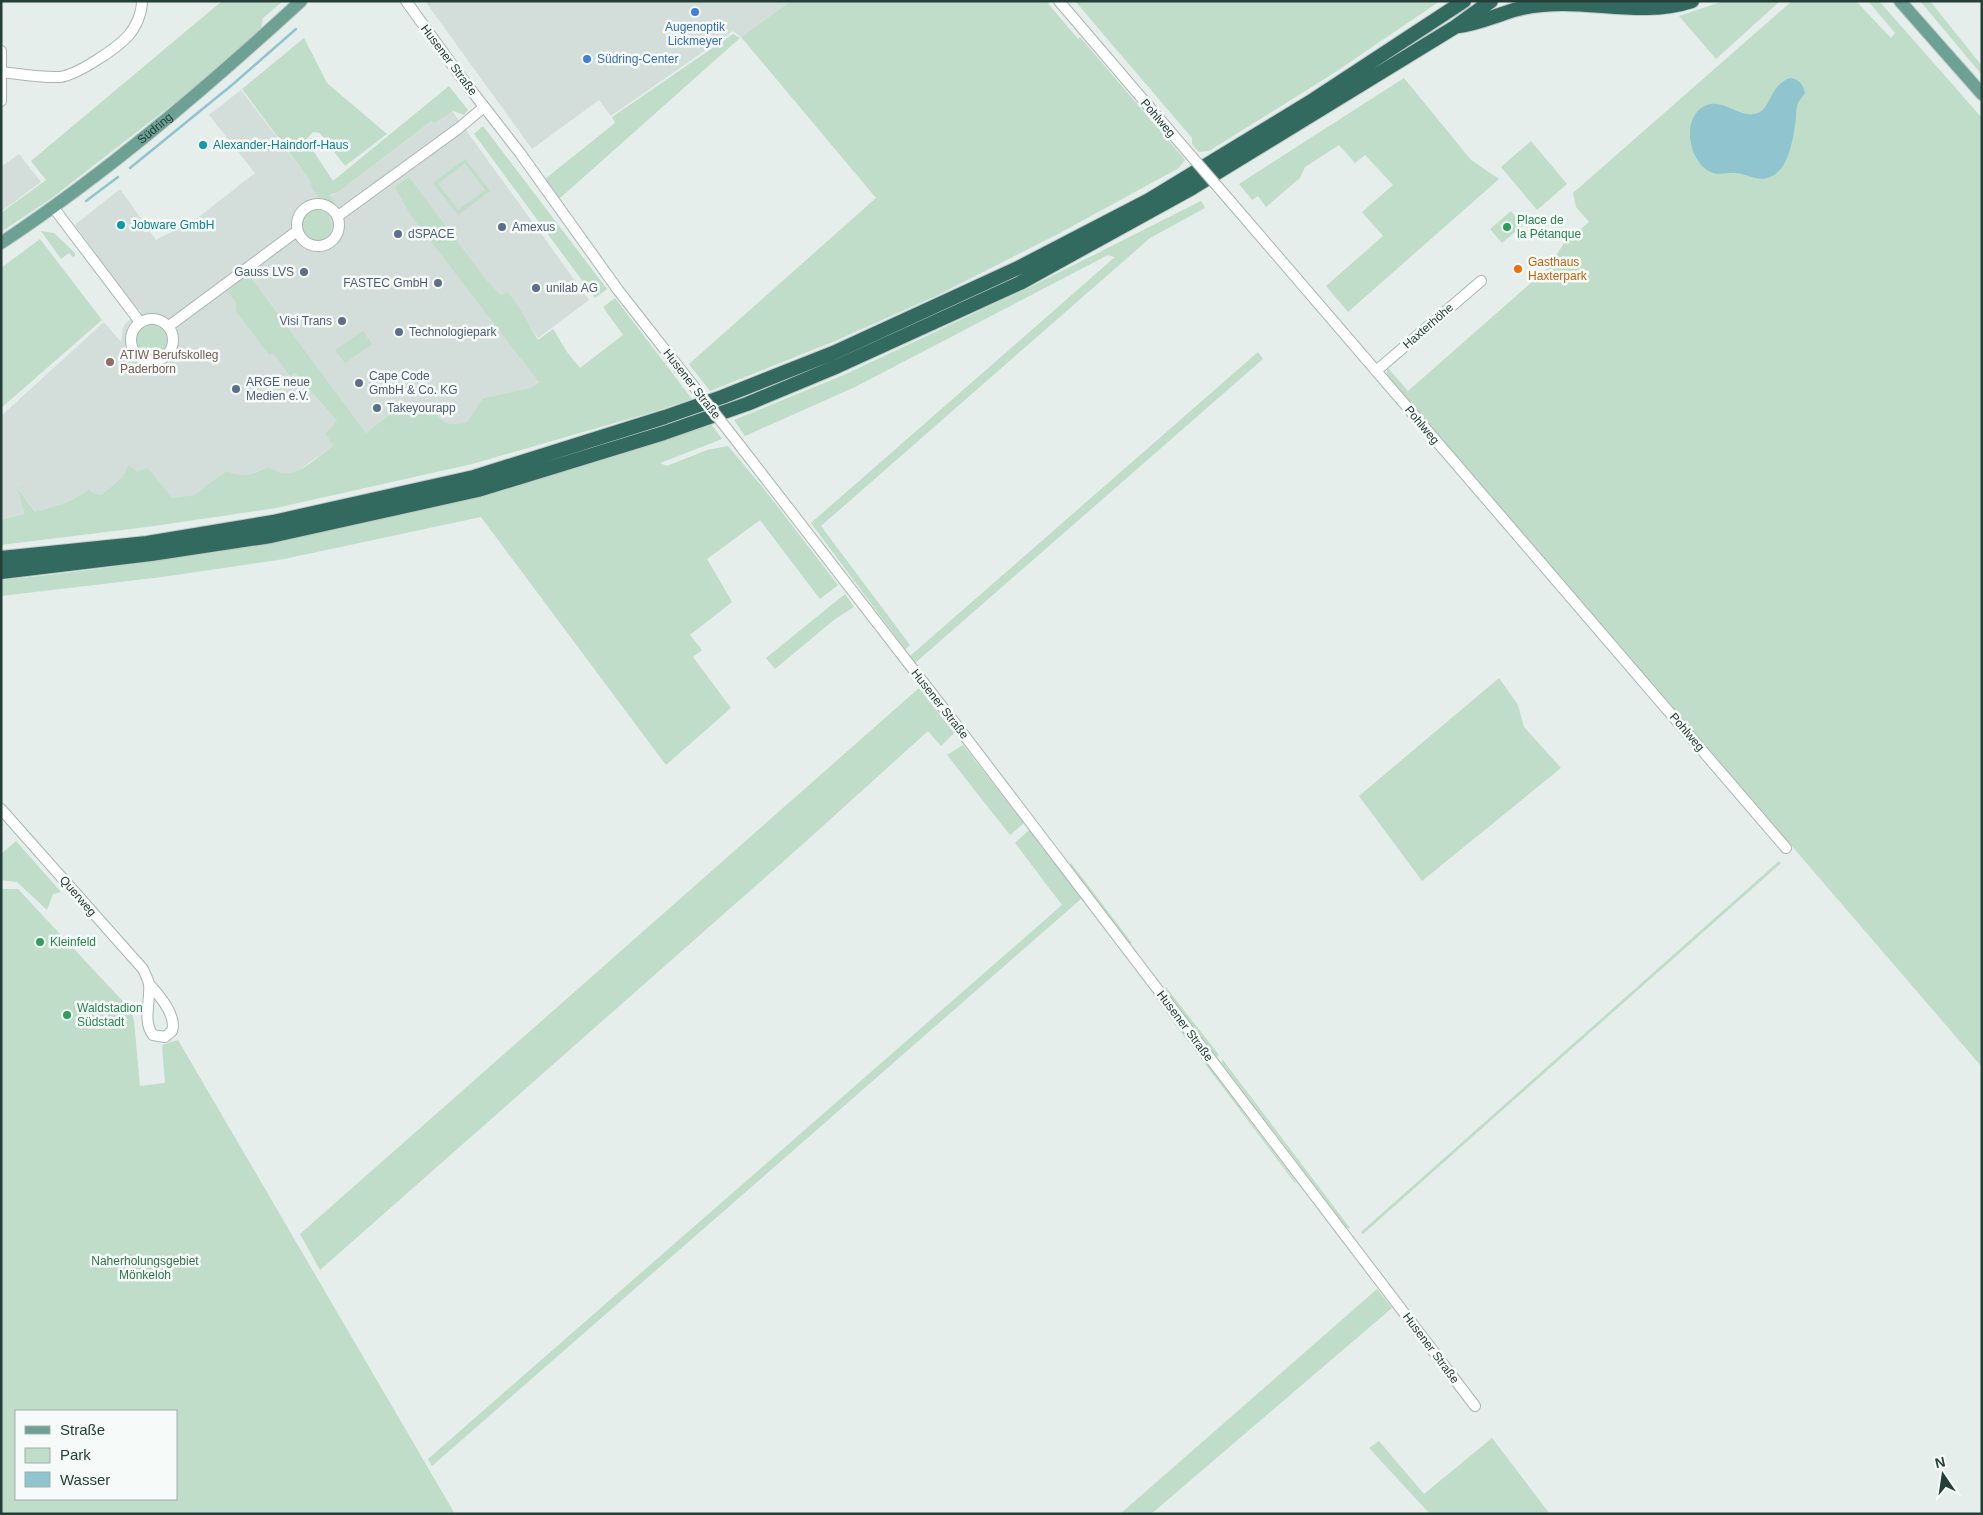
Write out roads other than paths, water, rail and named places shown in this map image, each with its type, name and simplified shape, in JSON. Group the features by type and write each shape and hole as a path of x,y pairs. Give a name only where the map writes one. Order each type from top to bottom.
{"highway":[{"path":"1,558 147,542 283,520 474,477 665,417 722,397 833,353 1020,267 1149,200 1310,102 1464,1"},
{"path":"1,572 151,554 271,536 469,492 664,433 746,404 838,366 1020,283 1192,188 1455,27 1491,1"},
{"path":"1455,27 1477,24 1504,13 1562,4 1638,9 1660,8 1692,1"}],"main road":[{"name":"Südring","path":"1,243 53,207 191,100 301,1"},
{"path":"1900,1 1982,94"}],"street":[{"path":"2,72 58,77 81,70 127,37 139,17 142,1"},
{"name":"Husener Straße","path":"406,1 520,153 618,290 958,727 1475,1406"},
{"name":"Pohlweg","path":"1059,1 1786,848"},
{"path":"1,50 1,102"},
{"path":"338,216 447,137 484,107"},
{"path":"318,203 329,206 338,216 339,228 333,240 324,246 307,244 300,238 296,222 299,213 310,204 318,203"},
{"path":"53,207 140,322"},
{"path":"169,326 297,231"},
{"name":"Haxterhöhe","path":"1376,371 1481,280"},
{"path":"150,318 169,326 174,338 172,348 160,360 149,361 139,357 132,348 131,336 140,322 150,318"},
{"name":"Querweg","path":"1,809 143,969 150,985 158,994 174,1023 172,1031 165,1037 156,1036 149,1027 148,997 150,985"}],"water":[{"path":"1790,78 1800,82 1805,93 1797,106 1796,122 1788,156 1779,171 1763,179 1736,173 1714,173 1701,165 1692,149 1690,140 1691,123 1700,109 1707,105 1715,104 1743,113 1758,113 1766,106 1778,86"}],"waterway":[{"path":"130,168 232,85 296,29"},
{"path":"86,201 118,177"}],"place":[{"name":"Augenoptik Lickmeyer","path":"695,12"},
{"name":"Südring-Center","path":"587,59"},
{"name":"Alexander-Haindorf-Haus","path":"203,145"},
{"name":"Jobware GmbH","path":"121,225"},
{"name":"Amexus","path":"502,227"},
{"name":"Place de la Pétanque","path":"1507,227"},
{"name":"dSPACE","path":"398,234"},
{"name":"Gasthaus Haxterpark","path":"1518,269"},
{"name":"Gauss LVS","path":"304,272"},
{"name":"FASTEC GmbH","path":"438,283"},
{"name":"unilab AG","path":"536,288"},
{"name":"Visi Trans","path":"342,321"},
{"name":"Technologiepark","path":"399,332"},
{"name":"ATIW Berufskolleg Paderborn","path":"110,362"},
{"name":"Cape Code GmbH & Co. KG","path":"359,383"},
{"name":"ARGE neue Medien e.V.","path":"236,389"},
{"name":"Takeyourapp","path":"377,408"},
{"name":"Kleinfeld","path":"40,942"},
{"name":"Waldstadion Südstadt","path":"67,1015"}],"park label":[{"name":"Naherholungsgebiet Mönkeloh","path":"145,1268"}]}
